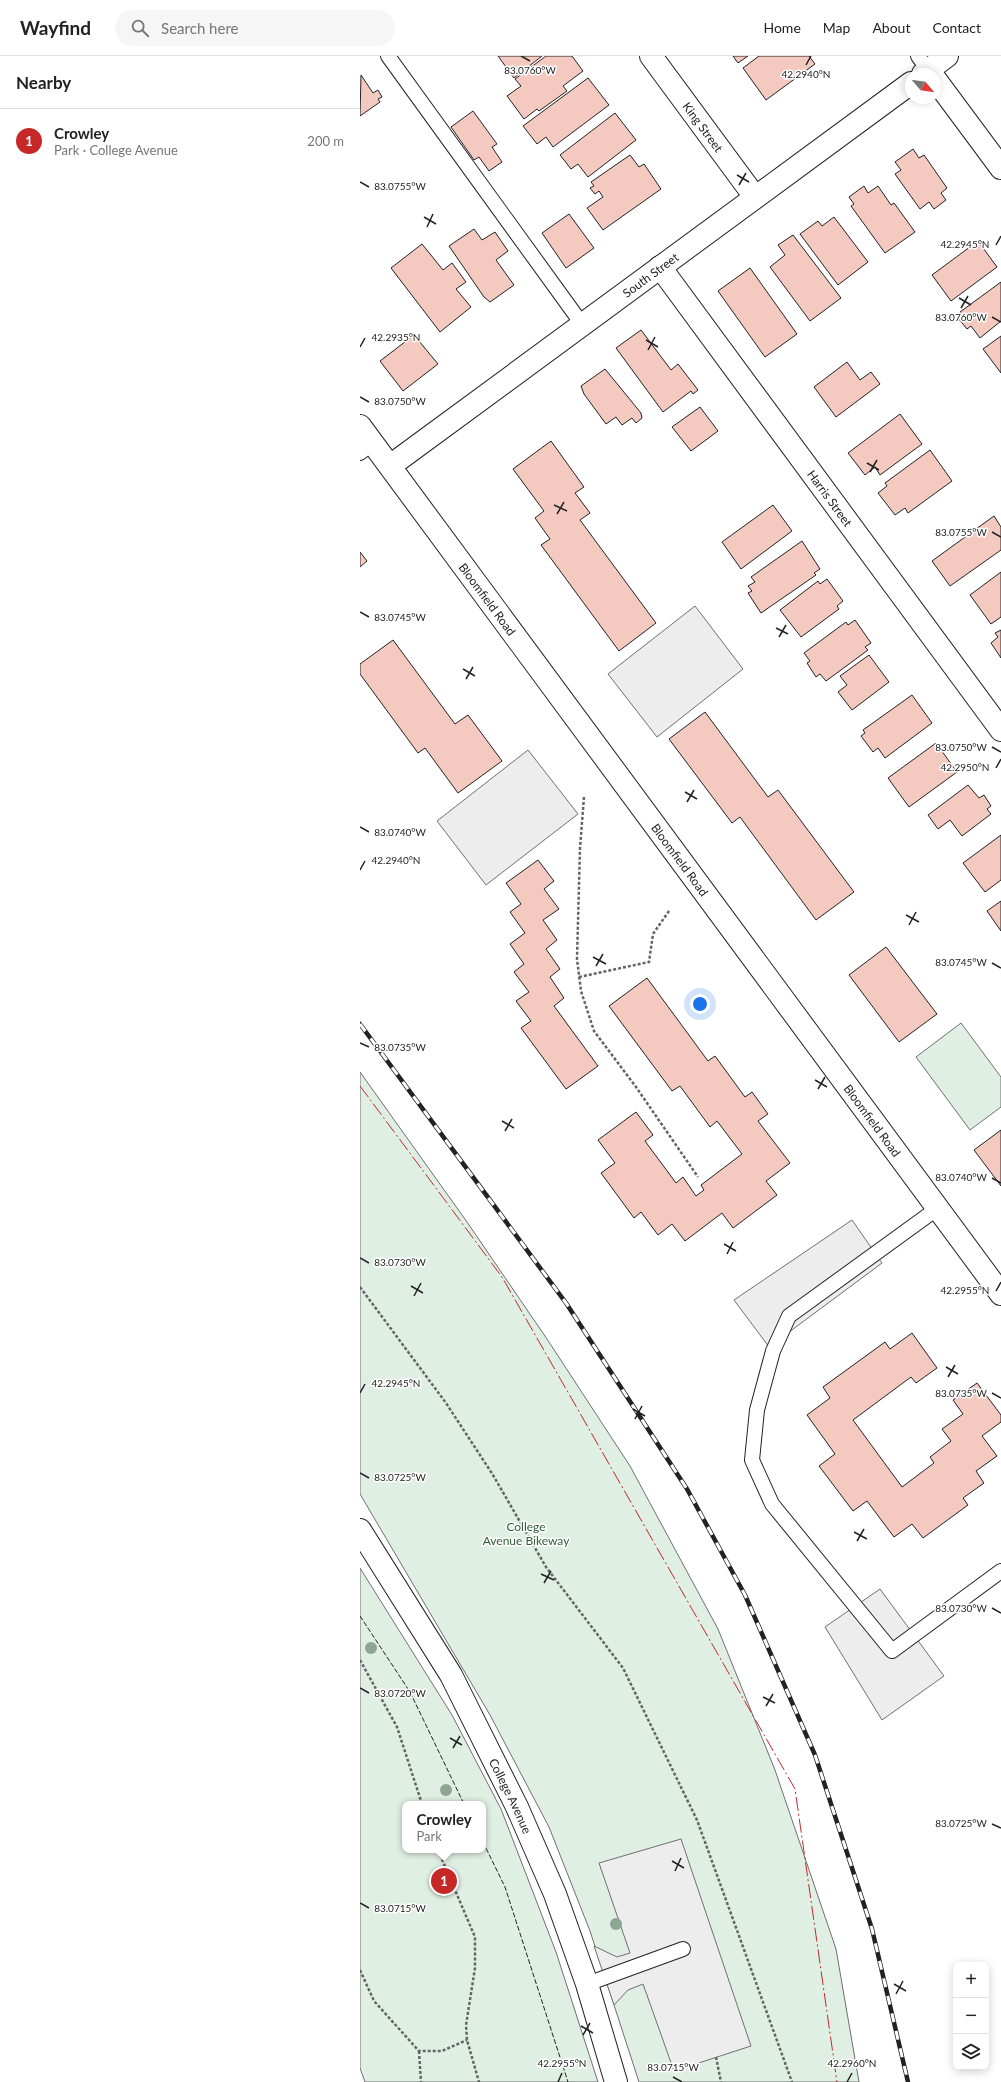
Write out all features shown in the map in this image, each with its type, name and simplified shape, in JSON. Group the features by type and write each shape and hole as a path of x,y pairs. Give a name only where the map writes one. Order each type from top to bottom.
{"street":[{"name":"King Street","path":"651,56 755,197"},
{"path":"931,68 947,56"},
{"name":"South Street","path":"390,466 905,87"},
{"path":"941,89 1001,168"},
{"name":"Harris Street","path":"660,267 1001,730"},
{"name":"Bloomfield Road","path":"360,426 366,448 390,466 1001,1294"},
{"name":"College Avenue","path":"360,1530 451,1675 507,1786 555,1894 587,1984 616,2082"}],"lane":[{"path":"388,56 582,324"},
{"path":"938,1208 789,1316 773,1351 757,1410 752,1460 772,1504 892,1651 1001,1571"},
{"path":"587,1984 683,1949"}],"path":[{"path":"584,797 580,848 577,943 581,991 594,1032 636,1087 698,1177"},
{"path":"579,977 649,962 653,934 669,911"},
{"path":"360,1287 446,1403 493,1475 546,1566 624,1668 697,1820 792,2082"},
{"path":"360,1660 397,1727 421,1801"},
{"path":"439,1853 474,1937 475,1968 466,2026 467,2040 479,2082"},
{"path":"360,1970 374,2002 419,2051 421,2082"},
{"path":"419,2051 442,2051 467,2040"},
{"path":"716,2058 721,2082"}],"green space":[{"path":"961,1023 1001,1077 1001,1107 970,1130 916,1057"},
{"name":"College Avenue Bikeway","path":"360,1072 467,1222 547,1339 630,1466 718,1629 775,1770 836,1949 859,2082 639,2082 590,1931 549,1827 490,1715 360,1494"},
{"path":"360,1568 452,1715 501,1809 556,1952 598,2082 365,2082 360,2068"}],"shaded area":[{"path":"695,606 743,669 657,737 608,674"},
{"path":"528,750 578,814 486,885 437,821"},
{"path":"852,1220 882,1263 769,1347 734,1300"},
{"path":"880,1589 944,1676 882,1720 825,1627"},
{"path":"681,1839 751,2046 674,2071 643,1984 628,1990 614,2005 594,1946 617,1957 630,1953 599,1863"}],"building":[{"path":"498,56 542,56 514,78"},
{"path":"546,56 572,56 583,71 563,86 567,91 539,111 537,109 524,119 507,96 521,86 515,79"},
{"path":"733,56 748,56 738,63"},
{"path":"759,56 809,56 815,64 766,100 743,68"},
{"path":"361,75 373,93 378,90 382,97 378,99 380,102 360,116"},
{"path":"588,78 609,105 553,147 546,137 537,144 523,126"},
{"path":"473,111 497,144 492,147 502,162 489,171 479,157 474,160 451,127"},
{"path":"615,113 636,140 588,177 578,164 571,169 560,155"},
{"path":"913,149 919,158 924,155 947,188 941,193 946,200 934,209 929,202 920,209 895,174 901,170 895,162"},
{"path":"630,155 639,167 644,164 661,189 603,230 587,208 603,197 599,191 595,194 590,188 594,186 591,182"},
{"path":"864,186 868,193 878,186 891,205 894,203 915,232 885,253 851,206 854,204 849,197"},
{"path":"569,214 594,248 566,268 542,233"},
{"path":"834,217 868,262 838,285 800,234 818,221 822,226"},
{"path":"474,229 482,240 495,232 508,251 496,260 514,285 490,302 484,297 449,246"},
{"path":"793,235 841,298 810,321 770,267 785,255 778,245"},
{"path":"978,241 997,267 951,301 932,275"},
{"path":"422,244 443,270 452,263 466,282 456,289 471,307 440,332 391,268"},
{"path":"750,268 797,334 765,357 718,291"},
{"path":"1001,282 1001,321 980,338 971,326 967,329 958,318 962,315 960,312"},
{"path":"641,330 671,370 678,364 698,390 693,394 691,391 663,412 616,348"},
{"path":"414,335 438,364 403,391 380,361"},
{"path":"1001,336 1001,373 983,349"},
{"path":"847,362 860,380 871,372 880,384 836,417 814,387"},
{"path":"605,369 641,413 642,418 636,423 632,418 622,425 616,417 606,424 584,394 581,386"},
{"path":"700,407 718,431 691,451 672,427"},
{"path":"900,414 922,444 880,475 875,467 865,475 848,453"},
{"path":"551,441 584,487 575,493 590,513 580,520 656,623 619,651 541,545 550,539 535,518 544,511 513,469"},
{"path":"930,450 952,481 908,513 905,508 895,515 878,493 887,486 885,483"},
{"path":"773,505 792,531 741,569 722,542"},
{"path":"994,516 1001,527 1001,550 950,586 932,561"},
{"path":"802,541 820,569 814,573 816,575 761,613 748,593 752,591 748,586 755,582 751,577"},
{"path":"360,552 367,561 360,567"},
{"path":"1001,572 1001,617 991,624 970,595"},
{"path":"827,579 843,601 837,606 839,609 801,637 780,610 818,581 820,584"},
{"path":"855,620 871,643 865,647 868,650 826,681 820,674 816,677 807,663 810,661 804,653 846,622 848,625"},
{"path":"1001,630 1001,658 991,643 998,637 995,633"},
{"path":"393,640 455,724 468,715 502,761 458,793 425,748 418,753 360,674 360,664"},
{"path":"869,655 889,682 852,710 838,692 847,685 840,676"},
{"path":"912,695 932,723 885,758 878,748 873,752 861,736 865,733 863,730"},
{"path":"705,712 768,797 778,790 854,892 816,920 740,817 732,823 669,739"},
{"path":"936,743 957,772 909,807 888,778"},
{"path":"968,785 979,798 984,795 991,806 987,809 991,814 962,836 950,820 938,829 928,815"},
{"path":"1001,835 1001,880 985,892 963,863"},
{"path":"538,860 554,881 544,889 559,909 543,920 557,940 546,949 560,969 550,977 564,998 554,1006 598,1066 566,1089 521,1028 531,1021 516,1001 529,992 514,972 524,964 510,944 525,933 510,912 521,904 506,883"},
{"path":"1001,901 1001,931 987,911"},
{"path":"886,947 937,1014 899,1042 849,975"},
{"path":"647,978 708,1061 715,1056 745,1097 752,1092 768,1114 758,1121 790,1163 766,1181 777,1195 733,1228 722,1213 685,1241 672,1224 658,1235 641,1212 634,1218 601,1173 615,1163 598,1140 636,1112 653,1135 645,1141 676,1183 683,1177 696,1196 704,1190 701,1185 742,1154 717,1121 710,1127 680,1086 672,1091 609,1006"},
{"path":"1001,1130 1001,1186 974,1150"},
{"path":"912,1333 937,1368 916,1383 911,1377 853,1420 902,1487 934,1463 930,1457 951,1441 942,1429 963,1414 953,1400 977,1383 1001,1415 1001,1422 982,1436 997,1456 976,1471 984,1483 963,1498 968,1505 923,1538 912,1524 894,1537 867,1501 853,1511 819,1466 835,1454 807,1415 830,1398 823,1387 885,1342 890,1349"}],"railway":[{"path":"360,1024 566,1303 687,1489 745,1595 815,1755 872,1929 908,2082"}],"fence":[{"path":"360,1616 410,1692 463,1801"},
{"path":"486,1848 505,1887 568,2082"}],"power":[{"path":"360,1086 502,1277 795,1789 837,2082"}],"place":[{"name":"Crowley","path":"444,1881"}]}
